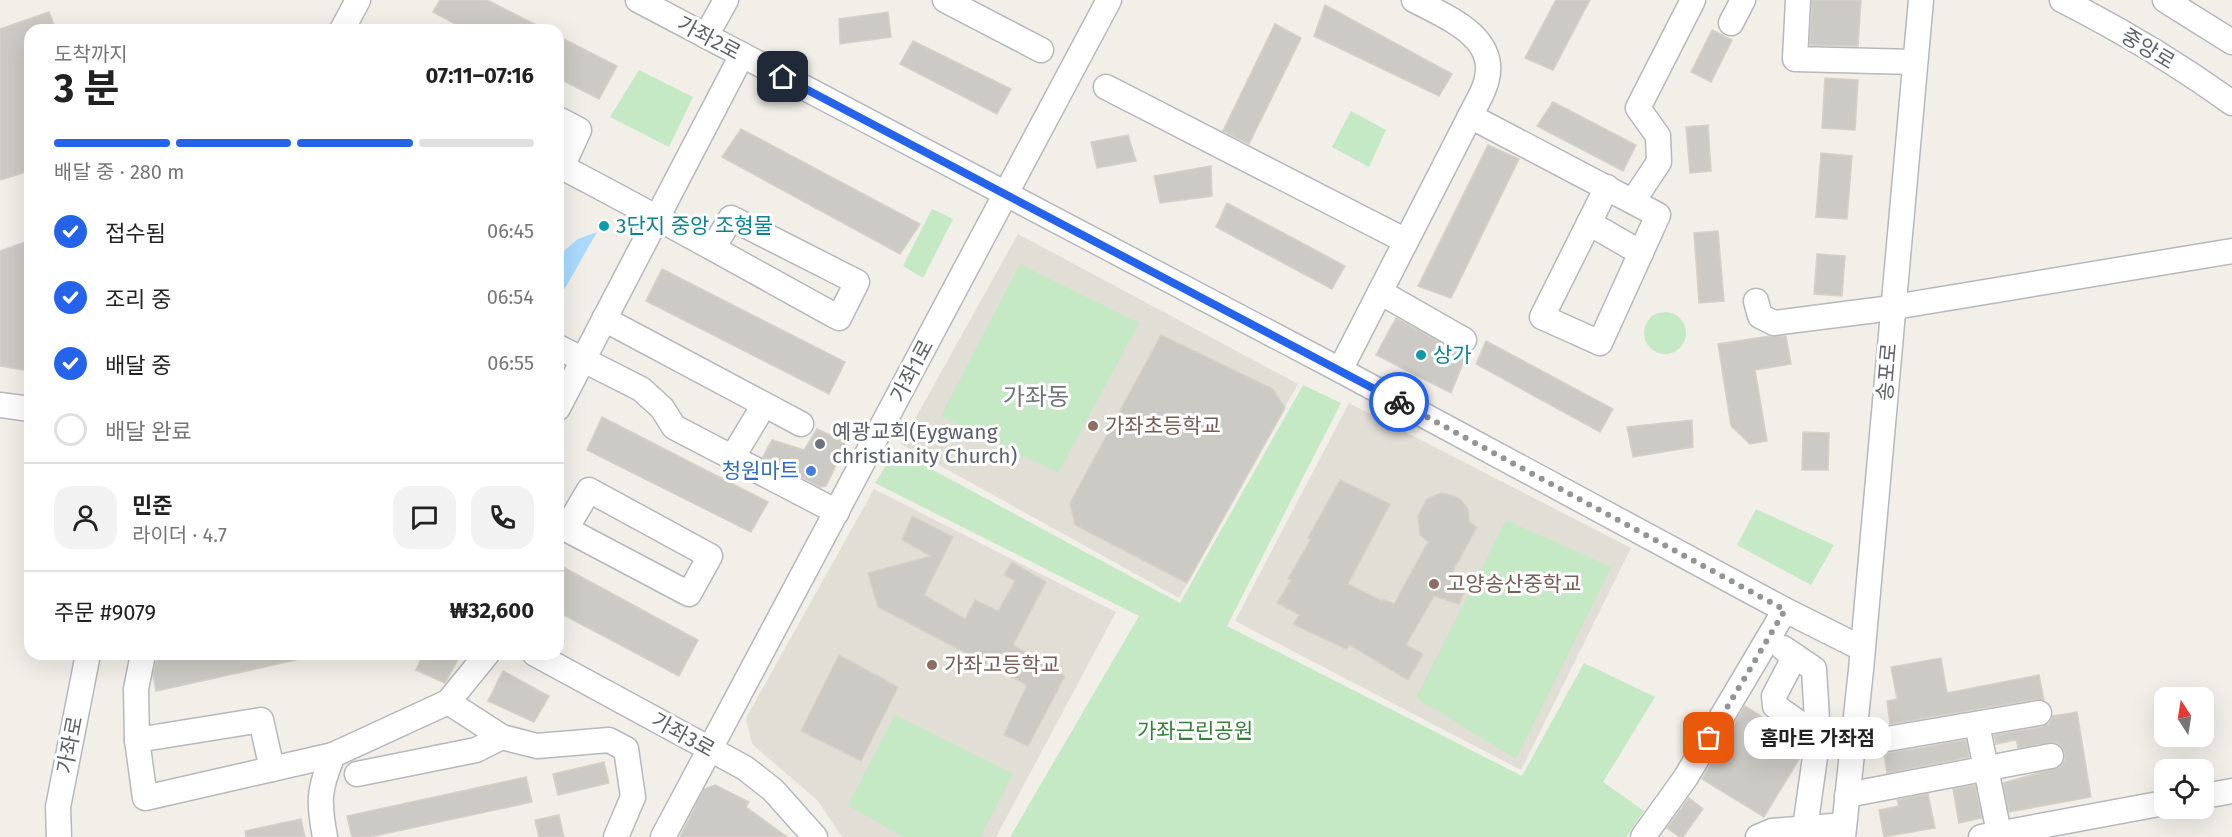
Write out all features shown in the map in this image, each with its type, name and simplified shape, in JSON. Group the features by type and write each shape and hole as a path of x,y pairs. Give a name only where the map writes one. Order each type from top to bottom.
{"street":[{"path":"345,24 358,0"},
{"name":"가좌2로","path":"638,0 1340,370 1785,610 1861,648"},
{"path":"706,36 726,0"},
{"path":"945,0 1041,50"},
{"name":"가좌1로","path":"663,837 708,748 837,512 1109,0"},
{"path":"1340,370 1470,116 1488,76 1487,62 1482,47 1474,35 1463,26 1414,0"},
{"path":"1633,201 1659,162 1658,136 1638,108 1693,0"},
{"path":"1731,23 1743,0"},
{"path":"1798,0 1795,59 1915,62"},
{"name":"송포로","path":"1758,837 1772,831 1805,828 1844,831 1861,670 1861,648 1921,0"},
{"name":"중앙로","path":"2062,0 2102,21 2207,85 2232,103"},
{"path":"2165,0 2232,42"},
{"path":"564,396 742,56"},
{"path":"1106,87 1406,241"},
{"path":"1470,116 1607,187 1658,214 1600,343 1542,316 1607,187"},
{"path":"564,122 579,130 564,158"},
{"path":"564,168 658,217 713,248 839,318 857,282 731,218 713,248"},
{"path":"1589,223 1641,253"},
{"path":"1756,301 1760,316 1774,323 1893,307 2232,251"},
{"path":"1380,292 1464,340"},
{"path":"604,319 801,424"},
{"path":"564,350 640,389 662,408 674,427 837,512"},
{"path":"0,405 24,409"},
{"path":"732,458 764,405"},
{"path":"564,524 589,490 710,556 689,594 564,528"},
{"path":"1643,837 1686,777 1785,610"},
{"path":"1769,638 1814,669 1818,736 1805,828"},
{"path":"1795,656 1774,696 1775,706 1818,736 1852,745 2039,713"},
{"name":"가좌로","path":"59,837 58,807 87,660"},
{"path":"141,660 136,689 137,740 145,798 333,755 448,702 482,660"},
{"name":"가좌3로","path":"546,660 745,768 763,781 795,813 814,837"},
{"path":"448,702 502,737 537,746 609,740 626,749 633,797 616,837"},
{"path":"137,740 261,720 272,769"},
{"path":"1977,724 1987,768 1990,835 2154,805"},
{"path":"357,774 476,750 502,737"},
{"path":"325,837 319,808 323,781 333,755"},
{"path":"1847,795 2050,756"},
{"path":"2214,794 2232,791"}],"shaded area":[{"name":"가좌초등학교","path":"1018,234 1298,384 1179,598 901,444"},
{"name":"고양송산중학교","path":"1349,403 1631,548 1521,770 1235,621"},
{"name":"가좌고등학교","path":"874,489 1116,612 996,837 842,837 818,801 752,744 746,718"}],"green space":[{"path":"639,70 693,97 669,147 610,117"},
{"path":"1351,111 1386,130 1369,167 1332,147"},
{"path":"932,209 953,219 923,278 903,266"},
{"path":"1020,264 1139,323 1058,473 941,416"},
{"path":"1665,312 1673,313 1680,318 1685,325 1685,341 1680,348 1673,353 1665,354 1657,353 1650,348 1645,341 1644,333 1645,325 1650,318 1657,313"},
{"name":"가좌근린공원","path":"1303,385 1341,403 1227,626 1522,776 1584,663 1655,697 1603,782 1644,811 1626,837 1010,837 1139,616 875,483 896,450 1180,603"},
{"path":"1756,509 1834,545 1811,585 1737,545"},
{"path":"1506,520 1611,567 1516,759 1416,698"},
{"path":"895,715 1013,774 980,837 903,837 848,805"}],"water":[{"path":"597,232 564,290 564,251 578,239"}],"building":[{"path":"440,0 487,0 534,24 455,24 433,12"},
{"path":"1556,0 1590,0 1553,70 1525,58"},
{"path":"1812,0 1861,0 1858,46 1810,45"},
{"path":"1325,5 1452,74 1439,96 1314,36"},
{"path":"49,12 54,24 24,24 24,173 0,180 0,29"},
{"path":"888,12 891,37 840,44 839,19"},
{"path":"1275,24 1301,38 1249,144 1223,131"},
{"path":"1712,30 1732,40 1711,82 1691,72"},
{"path":"564,39 617,66 599,99 564,81"},
{"path":"913,41 1011,89 997,114 900,64"},
{"path":"1825,78 1858,80 1855,130 1822,128"},
{"path":"1553,102 1636,145 1623,171 1537,126"},
{"path":"1708,125 1711,171 1690,173 1686,127"},
{"path":"741,129 920,224 900,254 722,157"},
{"path":"1128,135 1136,161 1097,168 1091,142"},
{"path":"1488,145 1519,159 1451,298 1418,286"},
{"path":"1821,153 1852,156 1847,219 1816,217"},
{"path":"1211,166 1212,196 1160,203 1154,176"},
{"path":"1227,203 1345,266 1332,289 1216,227"},
{"path":"1718,231 1724,301 1699,303 1694,233"},
{"path":"24,242 24,370 0,366 0,251"},
{"path":"1817,254 1845,256 1842,296 1814,294"},
{"path":"662,269 845,362 829,394 646,301"},
{"name":"상가","path":"1396,318 1466,356 1451,393 1376,355"},
{"path":"1161,335 1273,389 1285,408 1187,583 1075,525 1070,503"},
{"path":"1770,336 1786,336 1791,364 1755,370 1767,441 1750,444 1731,426 1718,344"},
{"path":"1486,341 1613,409 1600,432 1476,364"},
{"path":"602,417 768,502 751,532 587,450"},
{"path":"1692,420 1693,447 1633,457 1627,427"},
{"path":"817,429 847,443 826,486 820,487 763,457 772,440 804,450"},
{"path":"1803,432 1829,433 1828,470 1802,470"},
{"path":"1340,480 1390,504 1348,584 1382,601 1383,599 1394,604 1428,542 1420,535 1418,516 1427,499 1441,493 1460,499 1468,509 1469,522 1477,527 1450,576 1467,586 1459,604 1434,596 1406,645 1423,654 1408,680 1350,645 1346,649 1293,624 1300,615 1277,603 1311,539 1308,538"},
{"path":"912,516 953,537 924,595 965,619 975,600 998,611 1015,581 1004,575 1012,562 1046,582 1013,645 1065,676 1028,746 1004,735 1027,685 878,607 868,573 931,556 902,540"},
{"path":"564,568 698,640 679,676 564,615"},
{"path":"839,655 898,687 861,761 801,731"},
{"path":"1941,658 1947,693 2039,675 2044,700 2037,699 1890,724 1887,701 1897,699 1891,667"},
{"path":"157,660 296,660 156,691 153,675"},
{"path":"420,660 458,660 445,683 416,670"},
{"path":"503,671 549,696 534,722 488,701"},
{"path":"1745,706 1803,743 1801,756 1764,817 1702,779"},
{"path":"2077,712 2091,797 2009,812 2003,783 2060,767 2065,760 2065,753 2055,742 2018,748 2016,740 1996,744 1994,735 2041,727 2049,724 2053,716"},
{"path":"1966,740 1969,757 1887,773 1884,754"},
{"path":"604,762 609,783 558,795 553,774"},
{"path":"526,777 532,802 370,837 352,837 347,816"},
{"path":"715,785 749,802 746,807 787,837 680,837 704,789"},
{"path":"1975,785 1982,818 1959,823 1953,789"},
{"path":"1928,794 1935,828 1884,837 1879,810 1899,806 1897,800"},
{"path":"1689,798 1703,809 1683,837 1680,837 1667,828"},
{"path":"559,815 564,837 539,837 535,820"},
{"path":"301,819 305,837 246,837 245,831"}],"way so far":[{"path":"1399,402 1785,610 1709,738"}],"place":[{"name":"3단지 중앙 조형물","path":"604,226"},
{"name":"상가","path":"1421,355"},
{"name":"가좌초등학교","path":"1093,426"},
{"name":"예광교회(Eygwang christianity Church)","path":"820,444"},
{"name":"청원마트","path":"811,471"},
{"name":"고양송산중학교","path":"1434,584"},
{"name":"가좌고등학교","path":"932,665"},
{"name":"홈마트 가좌점","path":"1709,738"}],"district":[{"name":"가좌동","path":"1036,397"}],"route":[{"path":"783,77 1399,402"}]}
